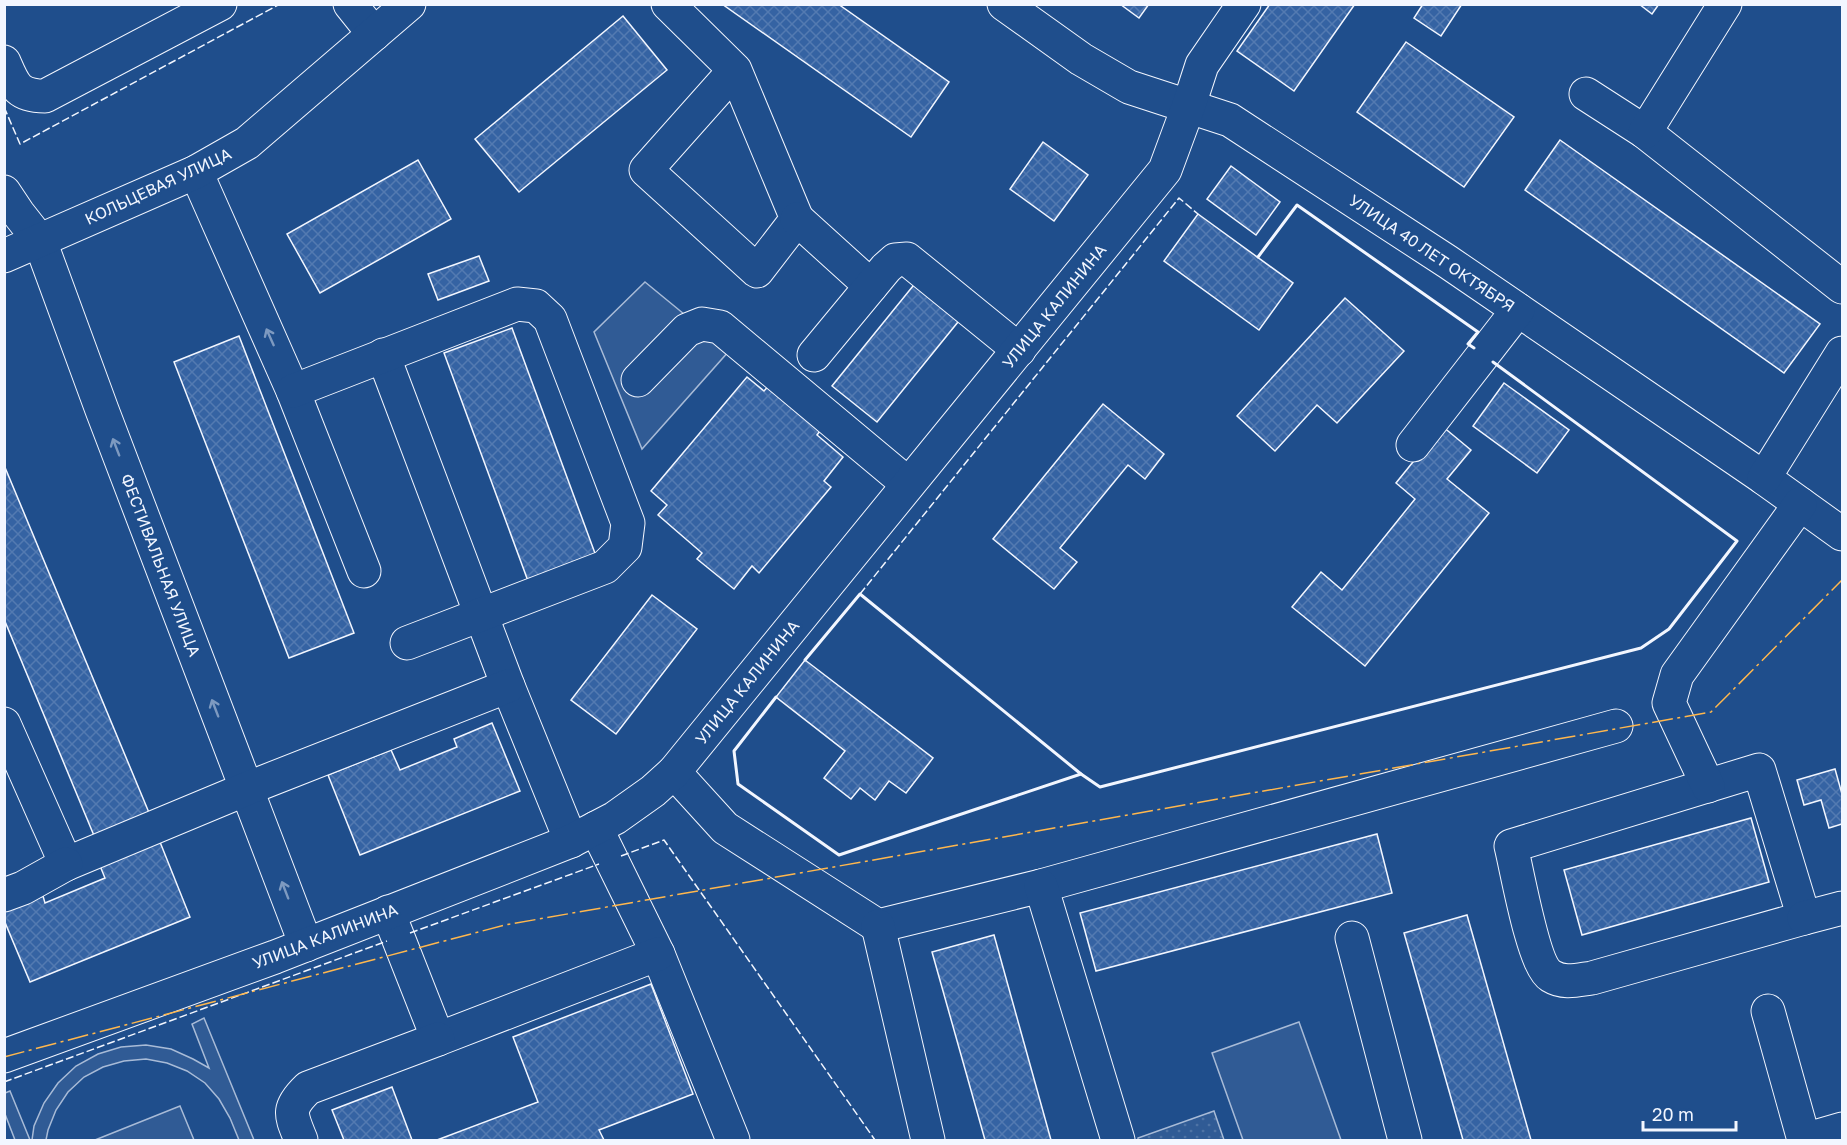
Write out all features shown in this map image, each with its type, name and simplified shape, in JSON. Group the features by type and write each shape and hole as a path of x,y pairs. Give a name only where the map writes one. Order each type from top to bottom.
{"street":[{"path":"4,62 15,87 32,96 45,96 220,4"},
{"path":"350,4 375,34"},
{"name":"КОЛЬЦЕВАЯ УЛИЦА","path":"4,256 196,172 247,143 409,4"},
{"path":"668,4 735,70 797,219 871,286"},
{"name":"УЛИЦА КАЛИНИНА","path":"4,1056 306,945 584,834 615,818 653,791 674,772 1165,170 1202,64 1244,4"},
{"path":"1645,132 1725,4"},
{"name":"УЛИЦА 40 ЛЕТ ОКТЯБРЯ","path":"1005,5 1081,59 1129,87 1230,120 1448,262 1842,534"},
{"path":"735,70 646,170 757,271 797,219"},
{"path":"1586,94 1645,132 1842,287"},
{"path":"196,172 293,390 364,571"},
{"name":"ФЕСТИВАЛЬНАЯ УЛИЦА","path":"4,192 40,241 306,945"},
{"path":"814,355 886,268 895,260 907,259 1018,350"},
{"path":"293,390 518,304 536,306 550,319 628,523 625,547 605,567 407,643"},
{"path":"1413,445 1518,310"},
{"path":"638,380 687,330 702,324 720,327 908,484"},
{"path":"1764,478 1842,353"},
{"path":"383,355 508,687 584,834 658,954 733,1140"},
{"path":"1708,786 1670,703 1677,675 1800,504"},
{"path":"4,895 23,888 66,864 246,789 508,687"},
{"path":"4,724 66,864"},
{"path":"878,926 1041,886 1616,726"},
{"path":"1804,918 1759,770 1511,846 1536,951 1548,975 1563,982 1592,978 1842,908"},
{"path":"674,772 725,828 878,926 928,1140"},
{"path":"1041,886 1118,1140"},
{"path":"388,912 438,1039"},
{"path":"1352,938 1405,1140"},
{"path":"301,1140 291,1116 295,1100 308,1088 658,954"},
{"path":"1768,1011 1804,1140 1842,1129"}],"shaded area":[{"path":"645,282 729,351 642,449 594,332"},
{"path":"204,1018 254,1140 239,1140 219,1099 205,1083 187,1071 167,1063 146,1059 124,1061 103,1067 84,1077 68,1092 56,1110 46,1140 32,1140 34,1126 44,1103 58,1083 76,1066 98,1054 121,1047 146,1045 171,1049 209,1068 192,1024"},
{"path":"1299,1022 1341,1140 1243,1140 1212,1053"},
{"path":"10,1091 30,1140 15,1140 5,1114 5,1093"},
{"path":"180,1106 194,1140 95,1140"},
{"path":"1214,1111 1224,1140 1138,1140 1138,1138"}],"building":[{"path":"722,4 838,4 949,82 911,137"},
{"path":"1120,4 1149,4 1139,18"},
{"path":"1270,4 1355,4 1294,91 1237,51"},
{"path":"1423,4 1462,4 1441,36 1414,18"},
{"path":"1639,4 1659,4 1652,14"},
{"path":"623,16 667,70 519,192 475,139"},
{"path":"1406,42 1514,117 1464,187 1357,112"},
{"path":"1560,140 1820,324 1784,373 1525,190"},
{"path":"1043,142 1088,175 1054,221 1010,189"},
{"path":"418,160 451,219 320,293 287,234"},
{"path":"1231,166 1280,202 1256,235 1207,199"},
{"path":"1198,214 1293,283 1259,330 1164,261"},
{"path":"479,256 489,281 438,300 428,274"},
{"path":"917,281 962,317 877,422 832,386"},
{"path":"1345,298 1404,351 1337,423 1317,405 1275,451 1237,416"},
{"path":"512,328 596,556 528,581 444,353"},
{"path":"239,336 354,633 289,658 174,362"},
{"path":"747,377 764,391 771,383 823,427 817,435 843,457 824,481 831,487 759,573 752,566 734,589 697,559 702,553 658,515 667,505 651,491"},
{"path":"1504,383 1569,430 1537,473 1473,426"},
{"path":"1103,404 1164,454 1145,479 1128,465 1060,548 1077,562 1054,589 993,539"},
{"path":"1442,426 1471,450 1447,479 1489,513 1365,666 1292,607 1321,572 1342,590 1415,499 1396,483"},
{"path":"4,465 150,815 95,838 4,619"},
{"path":"652,595 697,629 616,734 571,700"},
{"path":"805,660 933,758 906,793 889,781 875,800 860,788 851,799 824,778 845,751 776,697"},
{"path":"492,723 520,791 360,855 328,775 391,750 400,770 457,747 454,739"},
{"path":"1835,769 1842,794 1842,824 1829,828 1821,800 1804,805 1797,780"},
{"path":"1751,818 1769,882 1582,935 1564,870"},
{"path":"1377,834 1392,893 1096,971 1080,913"},
{"path":"158,837 190,917 30,982 4,920 4,912 43,896 45,903 105,878 98,861"},
{"path":"1467,915 1531,1140 1463,1140 1404,933"},
{"path":"994,935 1051,1140 985,1140 932,952"},
{"path":"651,984 693,1094 599,1130 604,1140 437,1140 538,1102 513,1037"},
{"path":"392,1087 412,1140 344,1140 332,1110"}],"fence":[{"path":"4,107 20,144 280,4"},
{"path":"860,594 1179,198 1198,214"},
{"path":"621,856 664,840 875,1140"},
{"path":"410,933 599,864"},
{"path":"4,1082 387,941"}],"wall":[{"path":"1258,257 1297,205 1478,332 1468,344 1474,348"},
{"path":"776,697 734,751 738,784 839,855 1081,774 1100,787 1641,648 1669,629 1737,541 1493,362"},
{"path":"805,660 860,594 1081,774"}],"power":[{"path":"4,1057 505,925 1711,712 1842,580"}]}
